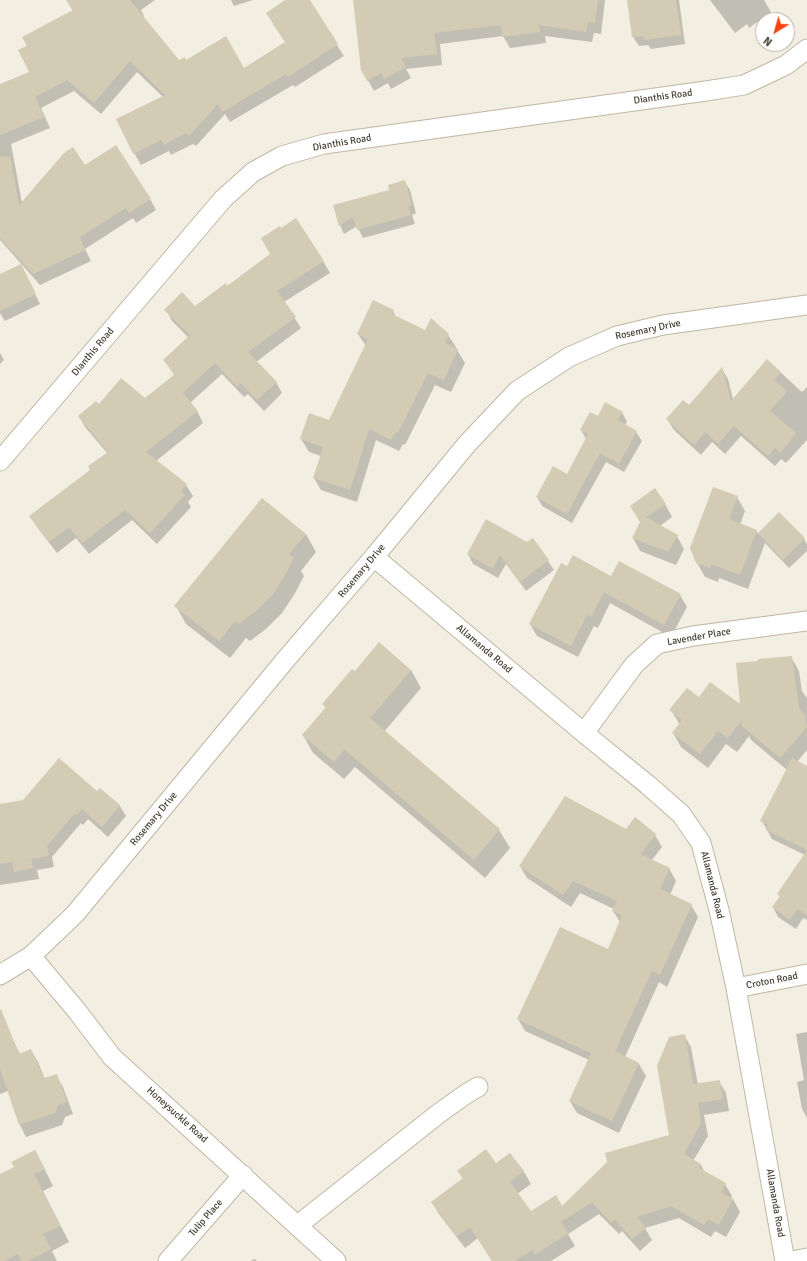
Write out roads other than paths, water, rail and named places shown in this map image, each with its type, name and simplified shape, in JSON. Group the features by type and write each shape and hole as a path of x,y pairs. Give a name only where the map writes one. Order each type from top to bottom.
{"street":[{"name":"Dianthis Road","path":"0,461 222,199 253,172 282,156 324,144 682,95 744,85 786,65 807,49"},
{"name":"Rosemary Drive","path":"0,975 31,956 75,914 287,658 374,557 466,444 517,391 569,357 617,336 663,325 807,305"},
{"name":"Allamanda Road","path":"374,557 682,814 701,843 719,910 736,988 785,1261"},
{"name":"Lavender Place","path":"584,733 634,665 657,644 693,636 807,621"},
{"name":"Honeysuckle Road","path":"31,956 77,1011 112,1057 336,1261"},
{"name":"Croton Road","path":"736,988 807,974"},
{"path":"298,1225 438,1114 478,1087"},
{"name":"Tulip Place","path":"168,1261 243,1175"},
{"path":"792,1261 807,1258"}]}
